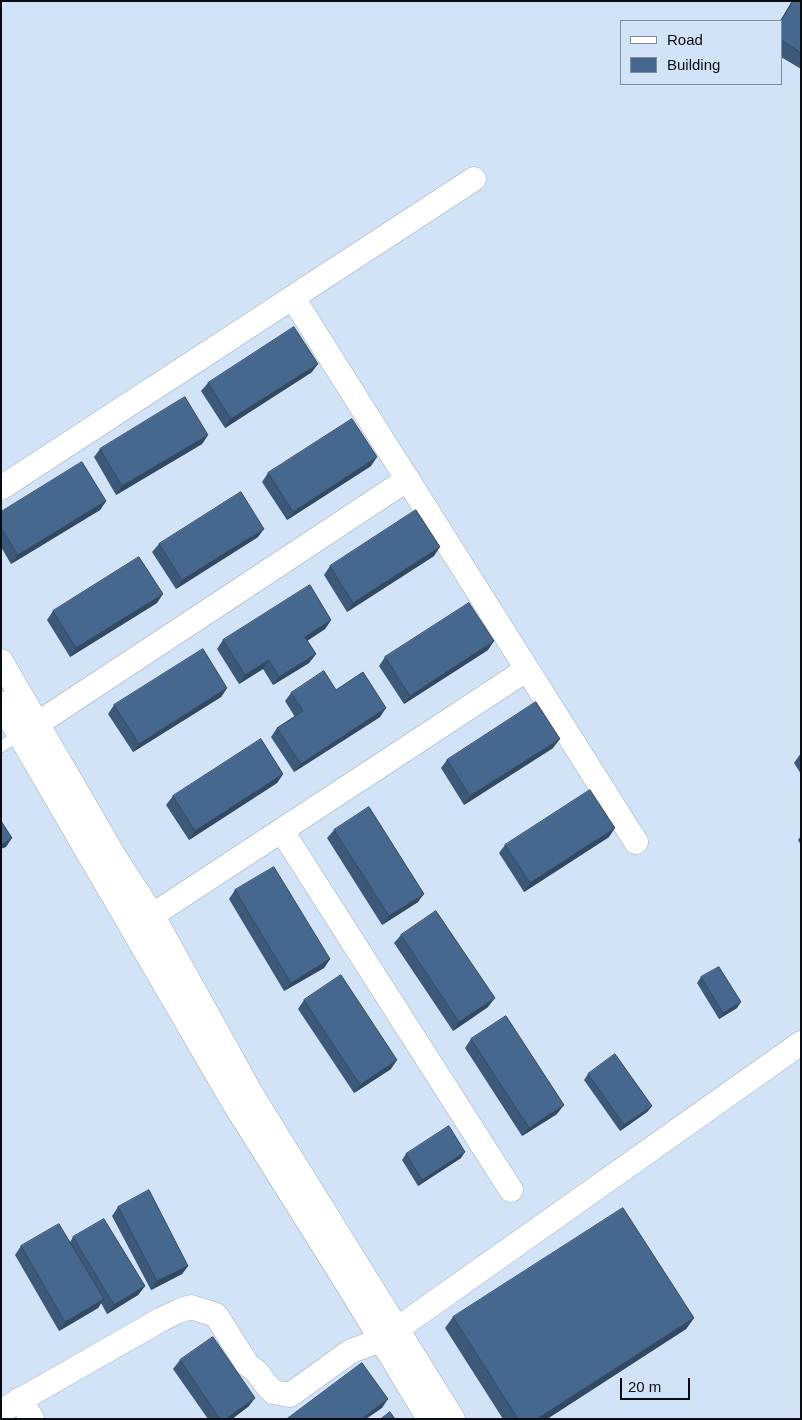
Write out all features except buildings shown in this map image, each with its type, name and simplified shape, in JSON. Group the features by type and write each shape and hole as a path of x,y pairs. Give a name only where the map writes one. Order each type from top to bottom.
{"street":[{"path":"1,488 474,180"},
{"path":"293,298 636,842"},
{"path":"20,735 408,479"},
{"path":"1,661 20,735 116,859 153,916 252,1095 312,1209 389,1334 452,1419"},
{"path":"132,929 526,670"},
{"path":"1,702 235,1105 312,1209"},
{"path":"282,831 512,1190"},
{"path":"18,1410 162,1319 179,1310 191,1307 216,1316 248,1364 273,1392 290,1395 352,1351 389,1334 801,1043"},
{"path":"389,1334 429,1419"}]}
